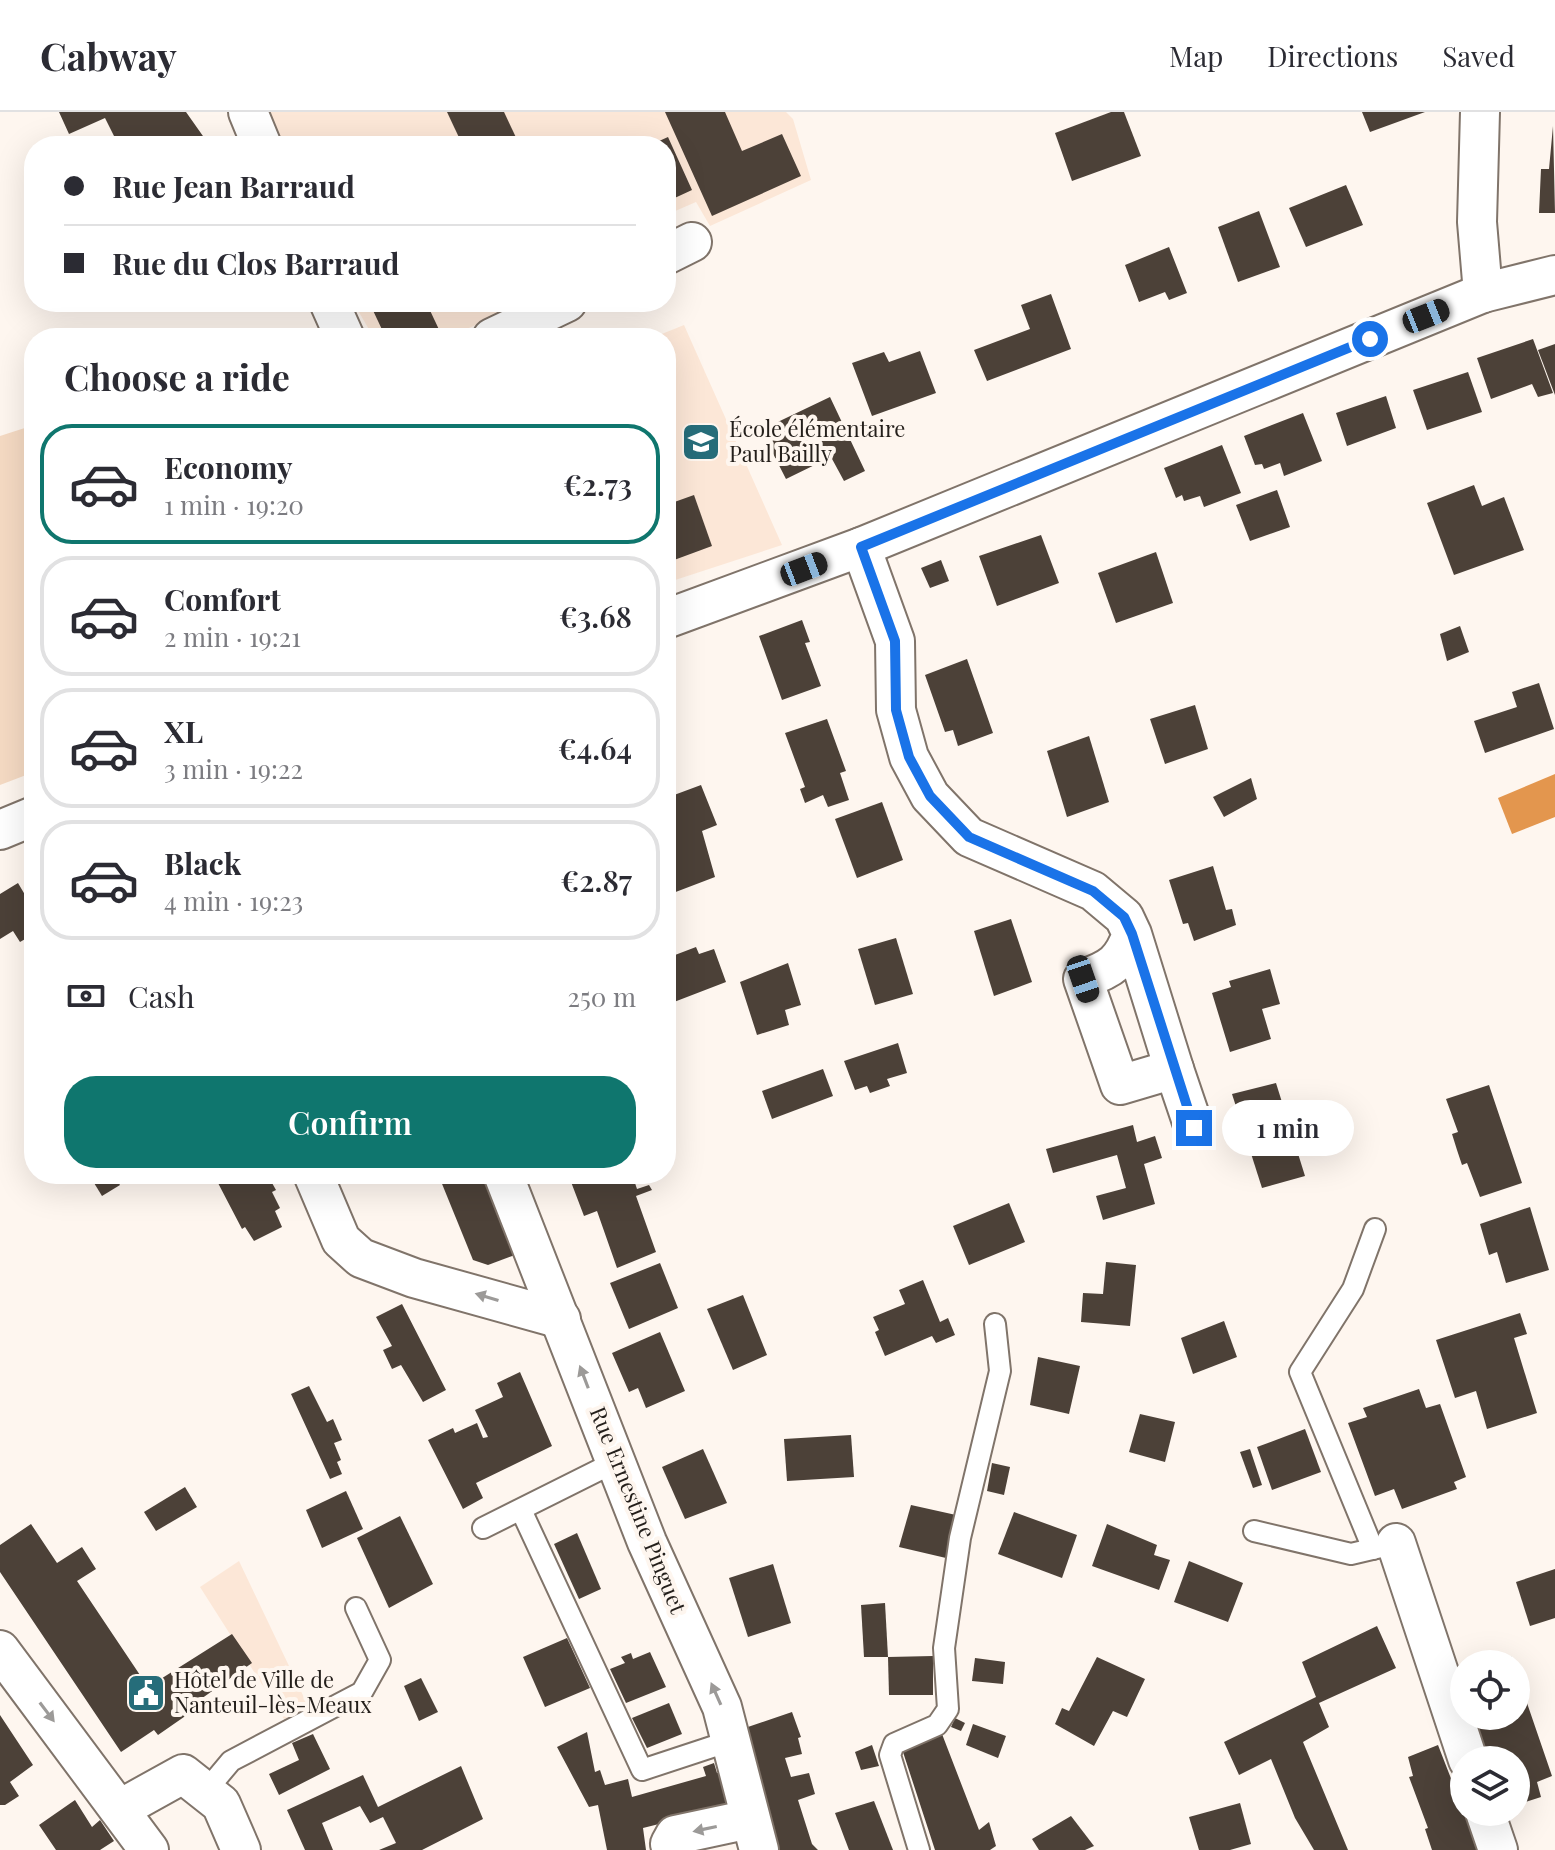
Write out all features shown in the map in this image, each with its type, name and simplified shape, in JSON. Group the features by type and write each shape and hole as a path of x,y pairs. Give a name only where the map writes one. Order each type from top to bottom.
{"street":[{"path":"248,112 258,136"},
{"path":"1480,112 1477,222 1483,293"},
{"path":"676,615 861,547 1483,293 1555,275"},
{"path":"513,328 546,312"},
{"path":"861,547 895,641 896,710 909,757 930,796 969,837 1093,891 1124,917 1194,1128"},
{"path":"0,830 24,820"},
{"path":"1132,934 1124,957 1111,970 1083,979 1120,1085 1174,1069"},
{"path":"317,1184 341,1240 361,1258 414,1278 561,1319"},
{"name":"Rue Ernestine Pinguet","path":"507,1184 647,1542 722,1707 755,1834"},
{"path":"1385,1546 1463,1746"},
{"path":"0,1650 149,1850"},
{"path":"120,1809 194,1783 221,1804 241,1850"},
{"path":"1490,1826 1498,1850"},
{"path":"672,1850 670,1844 675,1835 755,1834"}],"lane":[{"path":"1254,1531 1351,1554 1385,1546 1300,1372 1353,1289 1375,1229"},
{"path":"919,1850 890,1755 894,1744 937,1725 948,1709 944,1648 960,1538 1000,1371 995,1324"},
{"path":"483,1528 617,1461"},
{"path":"521,1510 642,1770 730,1741"},
{"path":"194,1783 362,1692 380,1660 356,1608"}],"shaded area":[{"path":"268,112 786,112 793,119 811,180 710,226 696,202 676,211 676,136 279,136"},
{"path":"359,312 507,312 469,328 368,328"},
{"name":"École élémentaire Paul Bailly","path":"684,325 782,545 676,580 676,328"},
{"path":"24,428 24,776 0,785 0,436"},
{"path":"1555,774 1555,817 1512,834 1498,798"},
{"path":"239,1561 309,1708 284,1719 200,1587"}],"building":[{"path":"59,112 186,112 203,136 114,136 105,118 69,134"},
{"path":"447,112 504,112 515,136 458,136"},
{"path":"665,112 725,112 742,151 782,134 801,176 712,216"},
{"path":"1111,112 1124,112 1141,156 1072,181 1055,133"},
{"path":"1362,112 1425,112 1370,132"},
{"path":"1553,126 1555,213 1539,213 1541,169 1549,169"},
{"path":"676,155 692,190 676,197"},
{"path":"1346,185 1363,225 1306,247 1289,208"},
{"path":"1259,211 1280,267 1238,282 1218,227"},
{"path":"1169,247 1187,293 1169,300 1165,292 1139,302 1125,265"},
{"path":"1051,294 1071,349 987,381 974,350 1030,329 1021,305"},
{"path":"374,312 431,312 438,328 381,328"},
{"path":"1533,339 1553,393 1538,397 1532,384 1491,399 1477,358"},
{"path":"1555,344 1555,395 1538,350"},
{"path":"920,351 936,393 872,416 852,363 884,352 889,362"},
{"path":"1468,372 1482,412 1427,430 1413,390"},
{"path":"1386,396 1396,428 1347,446 1336,413"},
{"path":"830,397 865,471 844,481 831,457 786,479 761,430"},
{"path":"1303,413 1322,461 1284,476 1280,463 1264,469 1262,464 1255,465 1244,436"},
{"path":"1222,445 1241,493 1204,507 1200,496 1184,501 1182,495 1176,498 1164,468"},
{"path":"1474,485 1482,506 1504,497 1524,550 1454,575 1427,503"},
{"path":"1277,490 1290,527 1250,541 1236,505"},
{"path":"694,495 712,546 676,559 676,501"},
{"path":"1041,535 1059,583 997,606 979,556"},
{"path":"1156,552 1173,603 1116,623 1098,573"},
{"path":"941,560 949,581 930,588 921,568"},
{"path":"802,620 810,642 805,643 821,686 782,700 759,636"},
{"path":"1460,626 1469,652 1447,661 1440,634"},
{"path":"967,659 993,733 958,746 953,730 945,732 925,675"},
{"path":"1539,683 1554,729 1485,753 1474,721 1517,707 1512,692"},
{"path":"1195,705 1208,749 1165,764 1150,719"},
{"path":"827,719 846,771 840,773 849,800 828,807 823,795 805,803 800,789 805,787 785,733"},
{"path":"1089,736 1109,802 1067,817 1047,751"},
{"path":"1251,778 1257,799 1224,817 1213,797"},
{"path":"701,785 717,825 702,831 715,877 676,892 676,794"},
{"path":"882,802 903,860 857,878 835,819"},
{"path":"1213,866 1226,910 1232,909 1236,925 1194,941 1188,923 1183,924 1169,880"},
{"path":"18,883 24,893 24,940 20,942 13,931 0,939 0,894"},
{"path":"1011,919 1032,982 994,996 974,931"},
{"path":"896,938 913,994 875,1005 858,949"},
{"path":"696,947 699,954 714,949 726,982 676,1001 676,955"},
{"path":"788,963 801,1005 785,1010 789,1025 757,1035 740,982"},
{"path":"1270,969 1280,1004 1262,1009 1271,1039 1230,1052 1212,993 1231,987 1229,981"},
{"path":"898,1043 907,1073 887,1079 890,1086 870,1093 867,1086 855,1090 844,1061"},
{"path":"823,1069 833,1096 772,1119 762,1091"},
{"path":"1276,1083 1305,1176 1262,1188 1232,1094"},
{"path":"1489,1085 1522,1183 1480,1197 1467,1163 1462,1165 1452,1134 1458,1132 1446,1099"},
{"path":"1133,1125 1137,1142 1155,1136 1162,1158 1144,1164 1155,1204 1103,1220 1096,1196 1126,1188 1117,1155 1053,1173 1046,1149"},
{"path":"95,1184 119,1184 120,1185 102,1196"},
{"path":"219,1184 273,1184 276,1190 272,1192 280,1208 275,1211 282,1227 254,1241 245,1227 242,1229"},
{"path":"442,1184 488,1184 515,1255 488,1265 473,1260"},
{"path":"572,1184 635,1184 637,1189 649,1185 652,1190 636,1196 656,1252 617,1268 597,1211 584,1216"},
{"path":"1009,1203 1025,1242 969,1265 953,1226"},
{"path":"1530,1207 1549,1270 1506,1283 1497,1252 1489,1255 1480,1224"},
{"path":"1106,1262 1136,1265 1130,1326 1081,1322 1083,1293 1103,1294"},
{"path":"660,1263 678,1308 629,1329 610,1283"},
{"path":"923,1280 940,1322 948,1318 955,1335 936,1343 932,1336 885,1356 875,1332 879,1330 873,1317 905,1304 899,1290"},
{"path":"743,1295 767,1355 733,1370 707,1309"},
{"path":"402,1304 446,1390 423,1402 401,1365 392,1369 383,1350 392,1346 376,1317"},
{"path":"1520,1313 1527,1334 1514,1338 1537,1413 1487,1429 1476,1391 1455,1398 1436,1340"},
{"path":"1224,1321 1237,1357 1193,1374 1181,1338"},
{"path":"660,1332 685,1391 646,1408 638,1388 629,1392 612,1353"},
{"path":"1038,1357 1080,1366 1069,1414 1030,1405"},
{"path":"520,1372 552,1446 476,1483 483,1498 463,1509 428,1440 453,1428 455,1433 477,1423 483,1438 488,1437 475,1410 503,1397 497,1383"},
{"path":"309,1386 327,1422 333,1419 342,1440 334,1443 341,1460 337,1462 342,1474 330,1479 291,1394"},
{"path":"1419,1389 1426,1408 1440,1404 1466,1477 1454,1482 1457,1489 1402,1509 1394,1489 1375,1496 1348,1423 1367,1417 1363,1408"},
{"path":"1140,1414 1175,1422 1165,1462 1129,1452"},
{"path":"1305,1429 1321,1472 1272,1490 1257,1447"},
{"path":"851,1435 854,1477 787,1481 784,1439"},
{"path":"703,1449 727,1503 685,1519 662,1467"},
{"path":"1250,1449 1262,1485 1253,1488 1240,1452"},
{"path":"992,1463 1010,1467 1004,1495 987,1491"},
{"path":"185,1487 197,1507 156,1531 144,1512"},
{"path":"346,1491 363,1529 322,1548 306,1510"},
{"path":"911,1505 956,1515 946,1558 899,1547"},
{"path":"1014,1512 1077,1535 1062,1578 998,1554"},
{"path":"400,1516 433,1584 389,1608 357,1538"},
{"path":"31,1524 57,1563 82,1547 96,1569 77,1581 148,1687 232,1634 252,1663 191,1706 194,1710 158,1735 154,1730 121,1752 0,1572 0,1545"},
{"path":"1107,1524 1157,1545 1154,1555 1170,1560 1159,1590 1092,1566"},
{"path":"577,1533 601,1589 579,1599 554,1544"},
{"path":"1189,1561 1243,1583 1228,1622 1174,1602"},
{"path":"773,1564 791,1623 748,1637 729,1578"},
{"path":"1555,1569 1555,1618 1530,1626 1516,1582"},
{"path":"885,1603 888,1657 864,1657 861,1605"},
{"path":"1377,1626 1396,1668 1319,1703 1329,1727 1303,1742 1348,1850 1314,1850 1295,1818 1271,1759 1239,1775 1224,1742 1316,1697 1302,1662"},
{"path":"567,1638 590,1688 545,1707 523,1657"},
{"path":"650,1652 666,1687 626,1703 610,1669 625,1663 621,1657 631,1653 633,1659"},
{"path":"933,1656 933,1695 889,1695 888,1657"},
{"path":"1097,1657 1145,1679 1127,1717 1113,1711 1094,1746 1055,1724 1062,1708 1069,1711"},
{"path":"975,1658 1005,1662 1003,1684 972,1681"},
{"path":"421,1678 438,1712 419,1721 404,1686"},
{"path":"669,1703 682,1734 647,1748 632,1718"},
{"path":"792,1712 801,1737 798,1738 802,1754 785,1758 791,1777 809,1773 815,1794 798,1800 812,1844 818,1850 774,1850 742,1729"},
{"path":"1530,1712 1552,1776 1537,1782 1541,1797 1530,1801 1530,1746 1476,1746 1471,1730 1530,1730"},
{"path":"0,1715 33,1765 10,1782 19,1796 5,1805 0,1805"},
{"path":"955,1718 965,1723 961,1731 951,1727"},
{"path":"973,1724 1006,1736 998,1758 966,1745"},
{"path":"587,1732 595,1772 600,1770 605,1785 628,1779 632,1797 706,1776 703,1767 714,1763 717,1773 723,1772 731,1806 643,1828 646,1850 607,1850 598,1805 589,1807 557,1747"},
{"path":"313,1734 330,1769 279,1795 269,1774 299,1760 292,1743"},
{"path":"942,1734 979,1830 989,1822 996,1846 990,1850 935,1850 902,1749"},
{"path":"872,1745 879,1766 861,1770 855,1752"},
{"path":"1438,1745 1450,1776 1450,1826 1479,1826 1487,1850 1432,1850 1425,1829 1428,1828 1409,1777 1413,1776 1408,1757"},
{"path":"461,1766 483,1819 422,1850 379,1850 396,1843 383,1817 370,1823 360,1806 322,1823 333,1850 305,1850 287,1810 363,1775 378,1807"},
{"path":"75,1800 92,1827 100,1820 114,1841 100,1850 56,1850 39,1825"},
{"path":"874,1801 893,1850 849,1850 835,1813"},
{"path":"1240,1803 1251,1844 1230,1850 1199,1850 1189,1817"},
{"path":"1071,1816 1094,1846 1085,1850 1039,1850 1032,1839"}],"place":[{"name":"École élémentaire Paul Bailly","path":"701,442"},
{"name":"Hôtel de Ville de Nanteuil-lès-Meaux","path":"146,1693"}],"route":[{"path":"1194,1128 1124,917 1093,891 969,837 930,796 909,757 896,710 895,641 861,547 1370,339"}]}
